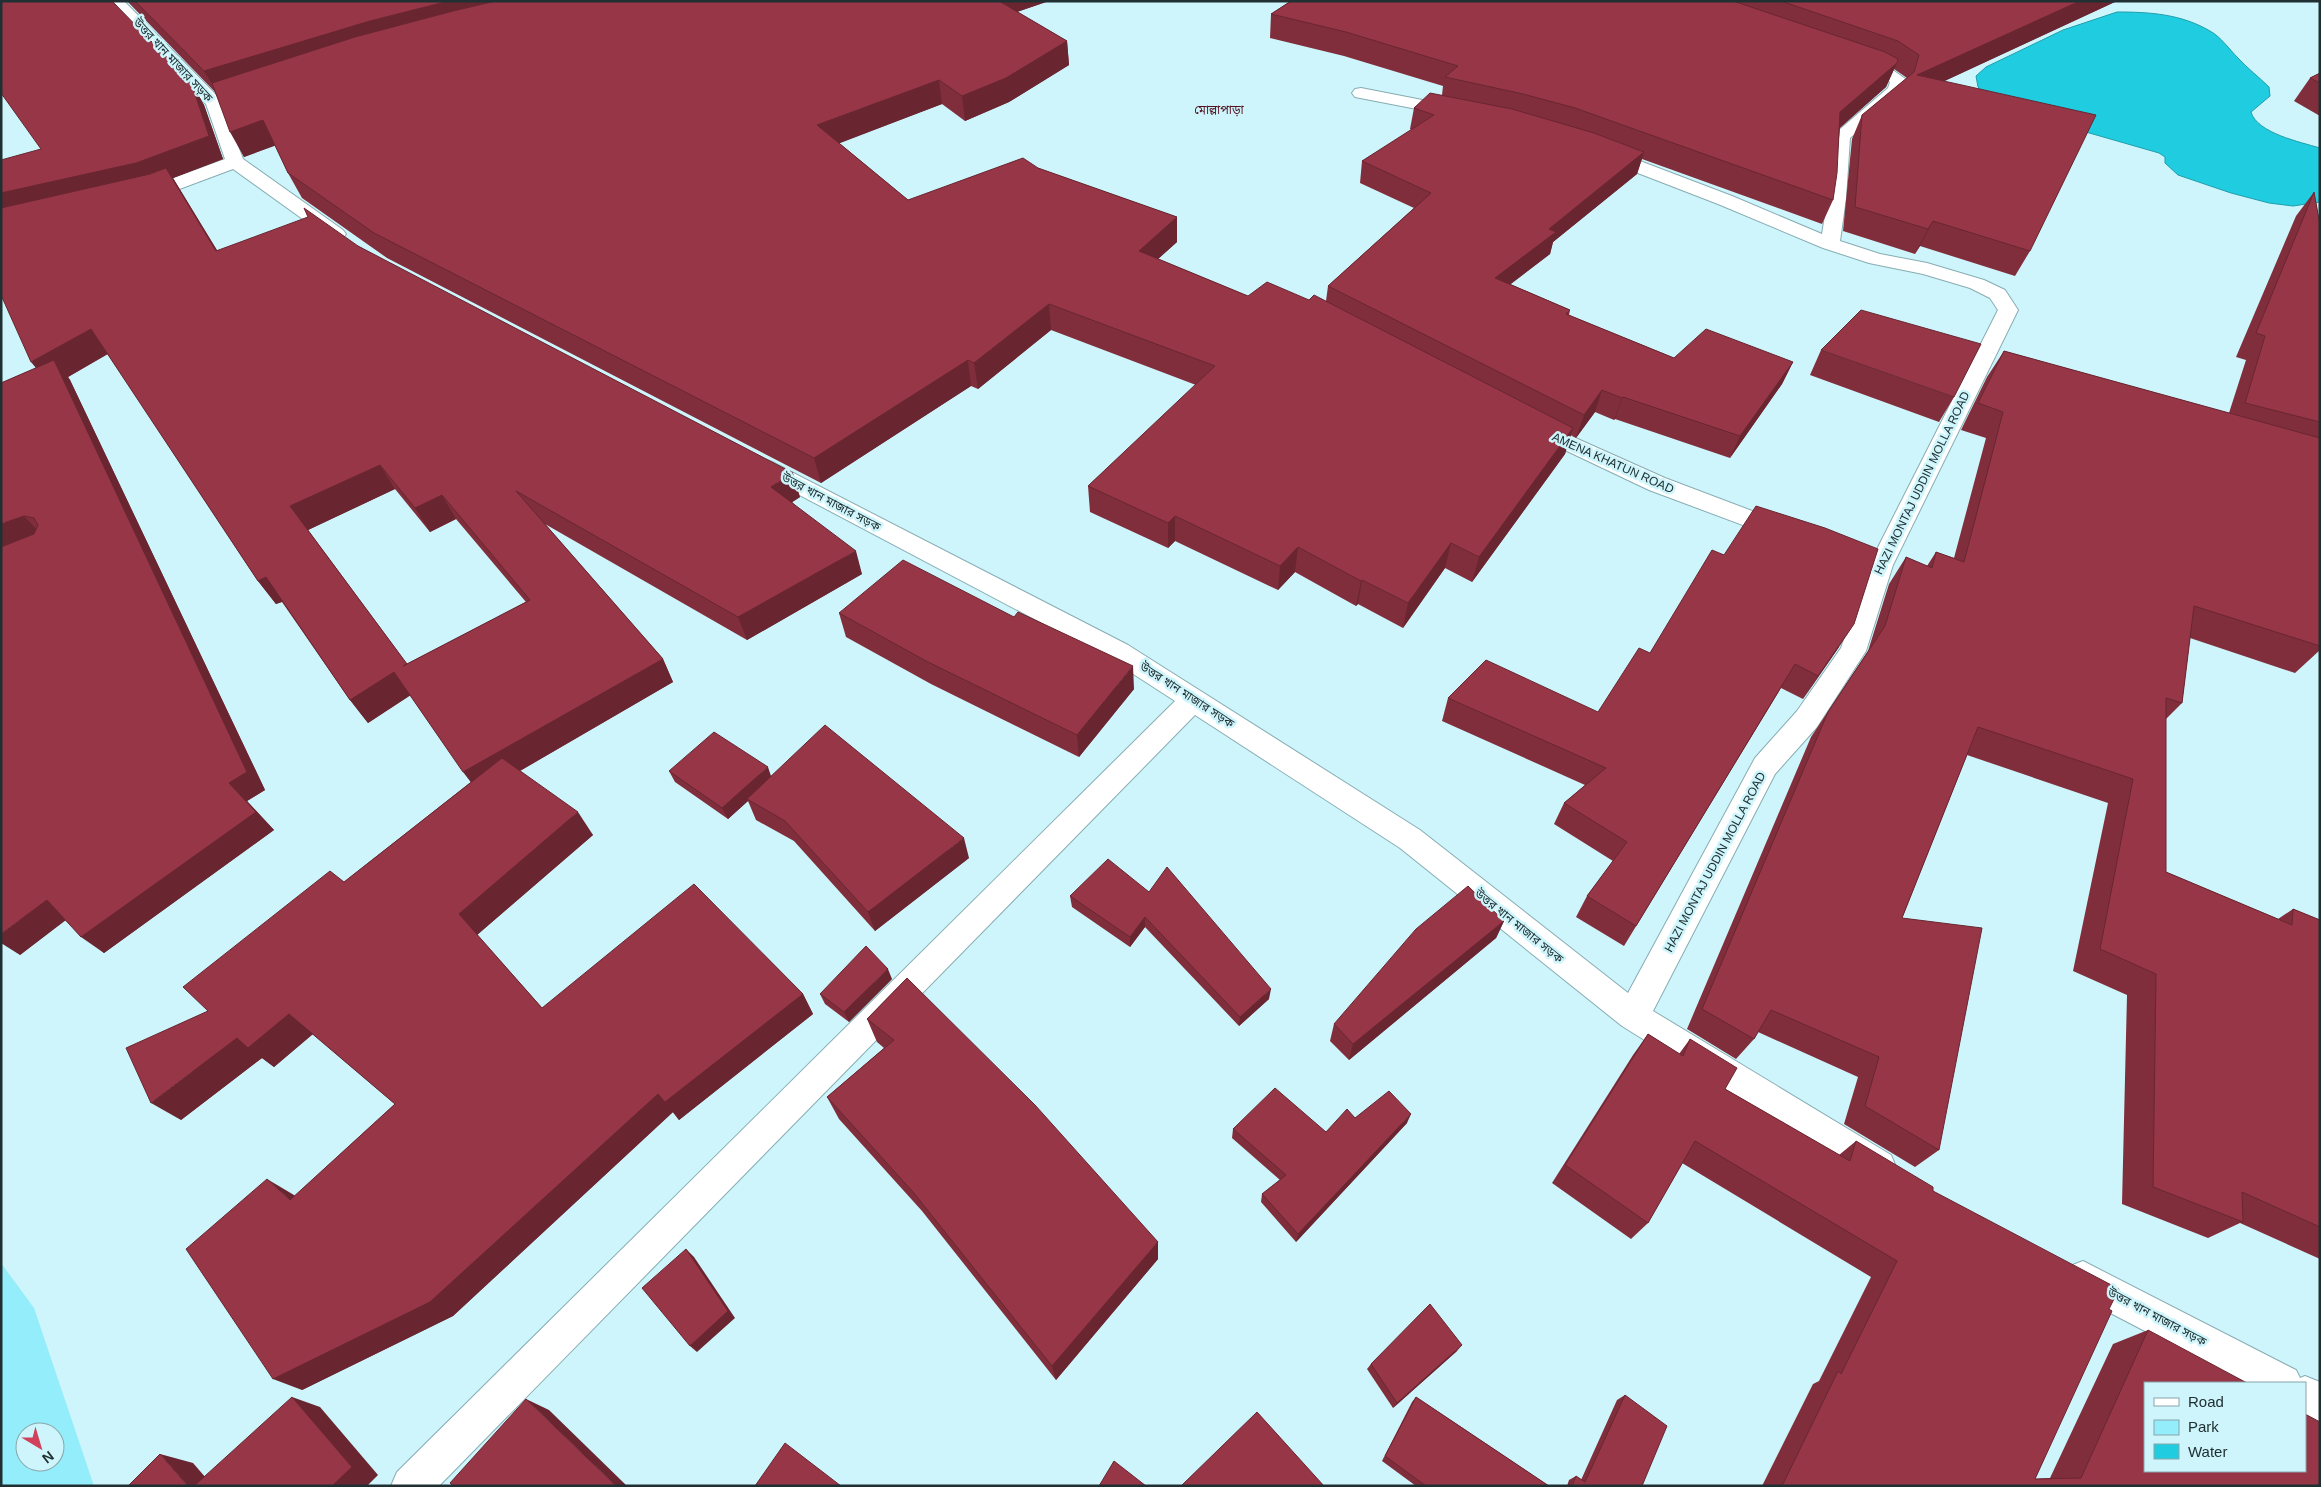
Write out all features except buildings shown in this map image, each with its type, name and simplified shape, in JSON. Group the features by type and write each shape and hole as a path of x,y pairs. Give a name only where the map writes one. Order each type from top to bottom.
{"street":[{"name":"উত্তর খান মাজার সড়ক","path":"115,1 224,100 235,162"},
{"path":"1586,147 1725,200 1830,244 1837,198 1841,136 1896,90 1900,80 1881,70 1834,54"},
{"path":"1361,93 1467,114"},
{"path":"121,202 158,192 235,162 355,247"},
{"name":"HAZI MONTAJ UDDIN MOLLA ROAD","path":"1633,1016 1765,766 1807,719 1853,651 1872,562 1988,368 2008,310 1998,294 1977,284 1927,269 1876,259 1830,244"},
{"name":"AMENA KHATUN ROAD","path":"1513,416 1575,448 1717,510 1799,537"},
{"name":"উত্তর খান মাজার সড়ক","path":"738,454 1119,652 1410,839 1633,1016 1897,1178"},
{"path":"412,1486 1193,700"},
{"name":"উত্তর খান মাজার সড়ক","path":"2062,1267 2108,1308 2281,1382"},
{"path":"2306,1396 2320,1403"}],"green space":[{"path":"1,1263 34,1308 94,1486 1,1486"}],"water":[{"path":"2117,12 2165,15 2177,18 2199,25 2221,40 2269,87 2270,96 2251,112 2255,119 2262,126 2280,136 2320,148 2320,202 2293,206 2269,203 2231,193 2178,175 2165,163 2165,157 2159,153 2079,130 1990,98 1978,87 1976,76 1986,67 2063,30"}],"district":[{"name":"মোল্লাপাড়া","path":"1219,110"}]}
